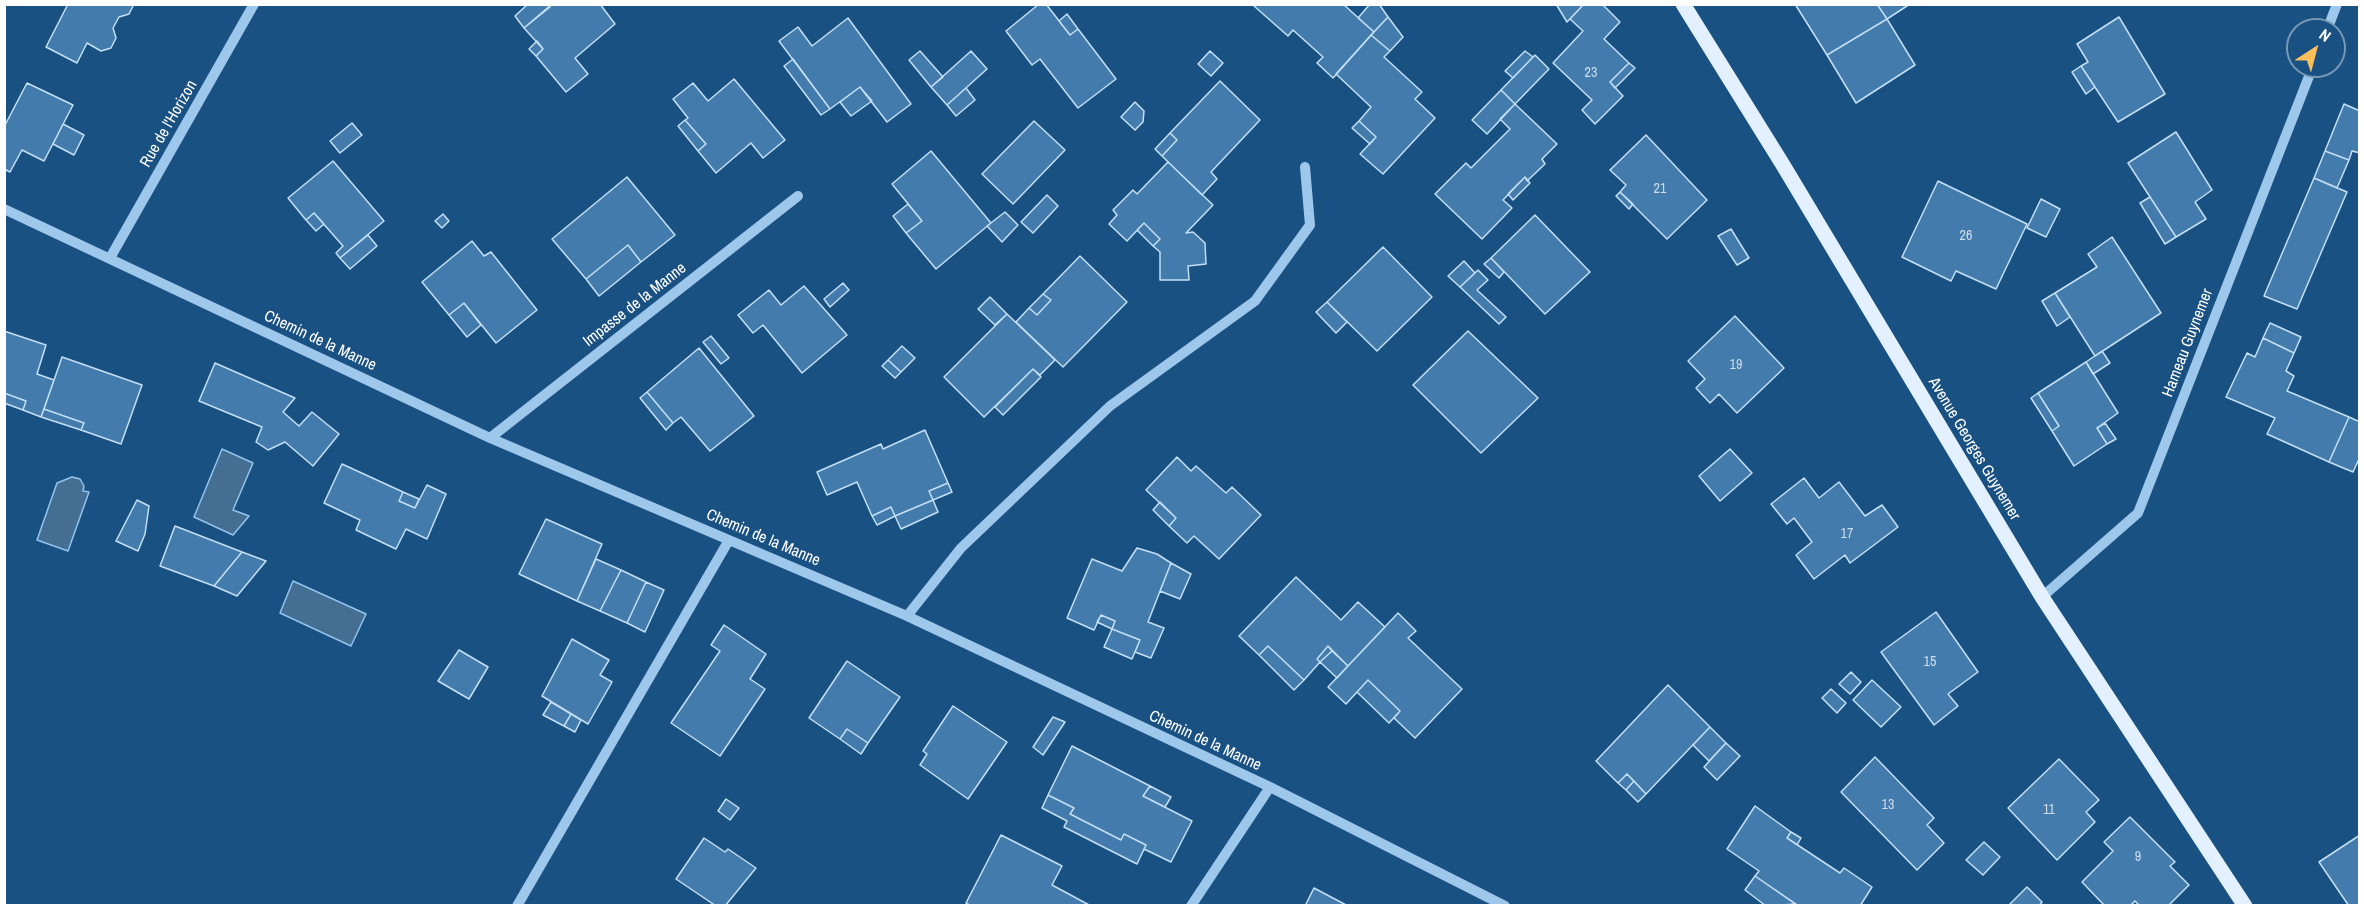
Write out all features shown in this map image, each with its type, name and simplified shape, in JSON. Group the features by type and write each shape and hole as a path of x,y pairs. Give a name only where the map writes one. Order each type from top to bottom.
{"main road":[{"name":"Avenue Georges Guynemer","path":"1683,4 1783,165 2043,597 2245,906"}],"street":[{"name":"Rue de l'Horizon","path":"110,258 254,4"},
{"name":"Hameau Guynemer","path":"2043,597 2138,513 2308,78"},
{"path":"907,616 961,548 1110,406 1255,301 1310,225 1305,167"},
{"name":"Impasse de la Manne","path":"490,438 798,196"},
{"name":"Chemin de la Manne","path":"4,209 490,438 907,616 1270,787 1505,906"},
{"path":"517,906 729,540"},
{"path":"1191,906 1270,787"}],"water":[{"path":"222,449 253,463 233,510 249,516 233,535 194,517"},
{"path":"72,477 80,479 84,486 83,491 89,492 68,551 37,540 57,483"},
{"path":"293,581 366,614 351,646 280,613"}],"building":[{"path":"68,4 133,4 133,6 129,14 119,17 113,28 116,38 111,48 101,51 87,43 77,63 46,47"},
{"path":"528,4 548,4 550,7 524,28 515,16"},
{"path":"552,4 600,4 615,24 575,58 588,74 566,92 536,56 543,49 524,28"},
{"path":"1039,4 1046,4 1070,35 1078,29 1116,79 1078,108 1040,59 1032,65 1006,31"},
{"path":"1255,4 1343,4 1374,32 1333,78 1317,63 1323,57 1293,30 1288,36 1254,6"},
{"path":"1370,4 1379,4 1388,17 1374,32 1358,18"},
{"path":"1556,4 1584,4 1567,22"},
{"path":"1584,4 1602,4 1620,22 1604,39 1629,63 1610,82 1623,96 1595,124 1582,110 1592,100 1553,63 1583,31 1570,19"},
{"path":"1795,4 1877,4 1887,19 1827,55"},
{"path":"1877,4 1910,4 1887,19"},
{"path":"1067,14 1078,29 1070,35 1059,21"},
{"path":"1388,17 1403,37 1390,51 1371,35"},
{"path":"2119,17 2165,94 2118,122 2081,66 2088,62 2077,44"},
{"path":"848,18 911,104 887,122 860,87 830,109 779,41 798,27 812,46"},
{"path":"1887,19 1915,65 1856,103 1827,55"},
{"path":"1371,35 1390,51 1384,57 1422,92 1415,99 1435,118 1383,174 1360,154 1376,137 1359,121 1371,107 1336,74"},
{"path":"537,41 543,49 536,56 529,49"},
{"path":"920,51 943,77 931,87 909,60"},
{"path":"971,51 987,69 947,105 931,87"},
{"path":"1210,51 1223,63 1211,76 1198,64"},
{"path":"1525,51 1533,57 1513,78 1505,71"},
{"path":"1535,55 1549,69 1515,104 1501,90"},
{"path":"793,59 830,109 821,115 784,66"},
{"path":"1629,63 1635,68 1615,88 1610,82"},
{"path":"2081,66 2095,87 2086,94 2072,72"},
{"path":"734,79 785,140 763,158 751,143 716,173 698,151 706,144 685,120 688,118 673,99 693,83 708,101"},
{"path":"1220,81 1260,120 1211,172 1217,179 1202,195 1162,156 1177,140 1170,133"},
{"path":"27,83 73,105 44,161 22,150 10,172 4,169 4,127"},
{"path":"860,87 872,101 851,116 840,102"},
{"path":"966,88 975,100 956,116 947,105"},
{"path":"1501,90 1515,104 1487,134 1472,120"},
{"path":"1135,102 1144,111 1143,122 1135,130 1121,117"},
{"path":"1515,104 1557,144 1542,159 1545,164 1527,181 1525,177 1503,200 1512,208 1482,239 1435,194 1466,163 1471,168 1510,129 1500,119"},
{"path":"2344,104 2360,111 2360,153 2352,151 2349,160 2325,151"},
{"path":"685,120 706,144 698,151 678,126"},
{"path":"1034,121 1065,150 1013,204 982,174"},
{"path":"1359,121 1376,137 1370,144 1352,128"},
{"path":"352,123 362,135 340,153 330,141"},
{"path":"63,124 84,135 74,155 53,144"},
{"path":"2176,132 2212,190 2195,202 2206,219 2176,237 2128,163"},
{"path":"1170,133 1177,140 1162,156 1155,149"},
{"path":"1646,135 1707,200 1667,239 1620,192 1626,185 1610,170"},
{"path":"931,151 991,223 936,269 906,233 922,221 892,184"},
{"path":"2325,151 2349,160 2337,188 2314,178"},
{"path":"333,161 384,221 340,258 336,253 343,246 314,213 306,220 288,198"},
{"path":"1168,162 1213,205 1186,233 1193,232 1205,243 1206,264 1188,266 1189,280 1160,280 1160,252 1153,246 1160,239 1144,223 1127,241 1109,224 1117,215 1113,210 1133,190 1137,194"},
{"path":"627,177 675,235 641,262 628,245 586,279 552,239"},
{"path":"1525,177 1530,183 1513,200 1508,194"},
{"path":"2314,178 2347,192 2297,309 2264,296"},
{"path":"1938,181 2027,224 1996,289 1956,271 1951,281 1902,257"},
{"path":"1620,192 1633,204 1629,209 1616,196"},
{"path":"1047,195 1058,206 1033,233 1021,222"},
{"path":"2150,197 2176,237 2165,244 2140,203"},
{"path":"2041,199 2060,209 2046,237 2027,228"},
{"path":"908,204 922,221 906,233 893,216"},
{"path":"1005,212 1018,225 1002,242 987,226"},
{"path":"314,213 324,224 316,231 306,220"},
{"path":"443,214 449,221 442,228 435,221"},
{"path":"1535,215 1590,272 1545,314 1491,258"},
{"path":"1144,223 1160,239 1153,246 1137,230"},
{"path":"1731,229 1749,258 1737,265 1718,236"},
{"path":"368,235 377,246 350,269 340,258"},
{"path":"2112,237 2161,313 2095,356 2055,293 2097,267 2088,254"},
{"path":"472,241 484,256 491,252 537,310 496,343 464,303 449,315 422,282"},
{"path":"628,245 641,262 599,296 586,279"},
{"path":"1383,247 1432,297 1377,351 1327,302"},
{"path":"1080,256 1127,302 1063,367 1016,322 1029,308 1037,315 1051,300 1043,294"},
{"path":"1491,258 1504,272 1499,278 1484,264"},
{"path":"1464,261 1475,273 1460,287 1448,276"},
{"path":"1478,270 1488,280 1477,290 1506,317 1499,324 1460,287"},
{"path":"843,283 849,290 830,307 824,299"},
{"path":"804,286 847,335 802,373 763,325 753,333 738,315 769,290 781,305"},
{"path":"2055,293 2070,317 2057,326 2042,301"},
{"path":"1043,294 1051,300 1037,315 1029,308"},
{"path":"990,297 1007,314 995,325 978,309"},
{"path":"1327,302 1347,322 1336,333 1316,312"},
{"path":"464,303 481,325 467,337 449,315"},
{"path":"1007,314 1055,360 1040,375 1033,369 984,417 944,377"},
{"path":"1735,316 1784,368 1737,413 1719,394 1710,403 1696,388 1705,379 1688,361"},
{"path":"2270,323 2301,337 2294,353 2263,338"},
{"path":"4,331 46,345 37,374 54,380 41,417 23,410 26,401 4,393"},
{"path":"1468,331 1538,398 1481,453 1413,385"},
{"path":"711,336 729,358 721,364 703,342"},
{"path":"2263,338 2294,353 2286,371 2294,376 2287,391 2349,417 2329,462 2267,434 2275,418 2226,397 2247,353 2255,357"},
{"path":"902,346 915,358 901,372 888,360"},
{"path":"699,348 754,416 710,451 681,417 673,423 647,392"},
{"path":"2102,351 2110,363 2093,374 2086,362"},
{"path":"62,357 142,385 121,444 81,430 84,423 44,409"},
{"path":"888,360 901,372 895,378 882,366"},
{"path":"2086,362 2118,413 2097,428 2107,444 2074,466 2052,431 2059,426 2038,393"},
{"path":"215,363 295,398 283,412 299,426 312,412 339,434 313,466 285,442 268,450 256,442 262,427 199,401"},
{"path":"1033,369 1041,377 1003,415 995,407"},
{"path":"647,392 673,423 666,430 640,398"},
{"path":"4,393 26,401 23,410 4,403"},
{"path":"2038,393 2059,426 2052,431 2031,398"},
{"path":"44,409 84,423 81,430 41,417"},
{"path":"2349,417 2360,422 2360,457 2353,472 2329,462"},
{"path":"2105,423 2116,439 2107,444 2097,428"},
{"path":"925,430 948,483 929,491 933,500 895,516 891,507 872,516 857,482 827,495 817,472 881,444 883,449"},
{"path":"1730,449 1752,473 1720,501 1699,476"},
{"path":"1177,457 1191,471 1196,466 1226,493 1232,487 1261,515 1219,559 1194,536 1187,543 1169,526 1176,518 1146,490"},
{"path":"342,464 403,492 399,501 415,508 427,485 446,494 427,539 406,529 396,549 356,530 360,520 324,503"},
{"path":"1804,478 1819,498 1839,482 1865,516 1882,505 1898,527 1850,563 1845,555 1814,579 1796,555 1812,542 1794,518 1787,524 1771,504"},
{"path":"948,483 952,492 933,500 929,491"},
{"path":"403,492 419,499 415,508 399,501"},
{"path":"137,500 149,506 145,534 138,551 116,541"},
{"path":"933,500 938,512 901,529 895,516"},
{"path":"1160,502 1176,518 1169,526 1153,510"},
{"path":"891,507 895,516 877,525 872,516"},
{"path":"546,519 602,544 577,601 519,574"},
{"path":"175,526 242,552 214,586 160,566"},
{"path":"1137,548 1157,554 1171,563 1148,622 1164,628 1151,658 1135,652 1140,640 1112,629 1115,621 1101,615 1094,630 1067,618 1092,559 1122,571"},
{"path":"242,552 266,561 237,596 214,586"},
{"path":"596,559 621,570 600,611 577,601"},
{"path":"1171,563 1191,574 1180,599 1160,591"},
{"path":"621,570 646,582 627,623 600,611"},
{"path":"1296,577 1341,620 1358,602 1385,627 1348,666 1328,646 1317,659 1320,662 1304,680 1268,646 1259,655 1239,636"},
{"path":"646,582 664,590 645,632 627,623"},
{"path":"1936,612 1978,672 1948,694 1958,706 1934,725 1881,652"},
{"path":"1398,613 1416,631 1408,638 1462,689 1415,738 1394,718 1400,711 1368,680 1346,704 1328,687"},
{"path":"1101,615 1115,621 1112,629 1097,622"},
{"path":"724,625 766,654 750,679 765,689 720,756 671,723 720,651 711,645"},
{"path":"1112,629 1140,640 1132,659 1104,647"},
{"path":"572,639 609,660 600,675 612,682 588,724 542,696"},
{"path":"1268,646 1304,680 1294,690 1259,655"},
{"path":"1328,646 1332,651 1320,662 1317,659"},
{"path":"459,650 488,667 469,699 438,681"},
{"path":"1332,651 1348,666 1337,678 1320,662"},
{"path":"847,661 900,697 868,743 847,729 840,739 809,718"},
{"path":"1851,672 1861,682 1850,694 1839,684"},
{"path":"1368,680 1400,711 1389,723 1357,692"},
{"path":"1872,680 1901,707 1881,727 1853,700"},
{"path":"1668,685 1710,727 1646,794 1627,774 1618,783 1596,761"},
{"path":"1831,689 1846,703 1837,713 1822,698"},
{"path":"551,702 571,714 564,726 543,715"},
{"path":"953,706 1007,742 968,799 920,765 927,754 923,751"},
{"path":"571,714 581,720 575,732 564,726"},
{"path":"1053,717 1065,722 1043,755 1033,747"},
{"path":"1710,727 1726,743 1709,761 1693,745"},
{"path":"847,729 868,743 861,754 840,739"},
{"path":"1726,743 1740,756 1717,780 1704,767"},
{"path":"1072,746 1150,786 1143,796 1192,821 1171,862 1144,849 1146,845 1124,834 1121,840 1070,814 1074,808 1048,795"},
{"path":"1875,757 1934,818 1927,825 1944,843 1917,870 1841,792"},
{"path":"2059,759 2099,800 2086,812 2095,822 2057,860 2008,808"},
{"path":"1627,774 1634,781 1626,790 1618,783"},
{"path":"1634,781 1646,794 1638,802 1626,790"},
{"path":"1150,786 1171,797 1165,807 1143,796"},
{"path":"1048,795 1074,808 1070,814 1121,840 1124,834 1146,845 1137,864 1064,827 1067,821 1042,808"},
{"path":"726,799 739,808 730,820 718,811"},
{"path":"1755,806 1791,832 1787,838 1840,873 1844,868 1872,887 1860,906 1798,906 1755,876 1759,871 1727,849"},
{"path":"2130,817 2175,862 2170,866 2189,885 2168,906 2140,906 2135,901 2130,906 2105,906 2082,882 2113,851 2104,842"},
{"path":"1791,832 1801,838 1797,845 1787,838"},
{"path":"1001,835 1062,866 1052,885 1091,906 971,906 966,903"},
{"path":"2360,835 2360,906 2349,906 2319,862"},
{"path":"704,838 725,852 728,849 756,868 725,906 716,906 676,879"},
{"path":"1984,842 2000,857 1983,875 1966,860"},
{"path":"1755,876 1796,904 1766,906 1745,890"},
{"path":"2027,887 2042,902 2039,906 2008,906"},
{"path":"1314,888 1348,906 1305,906"}]}
